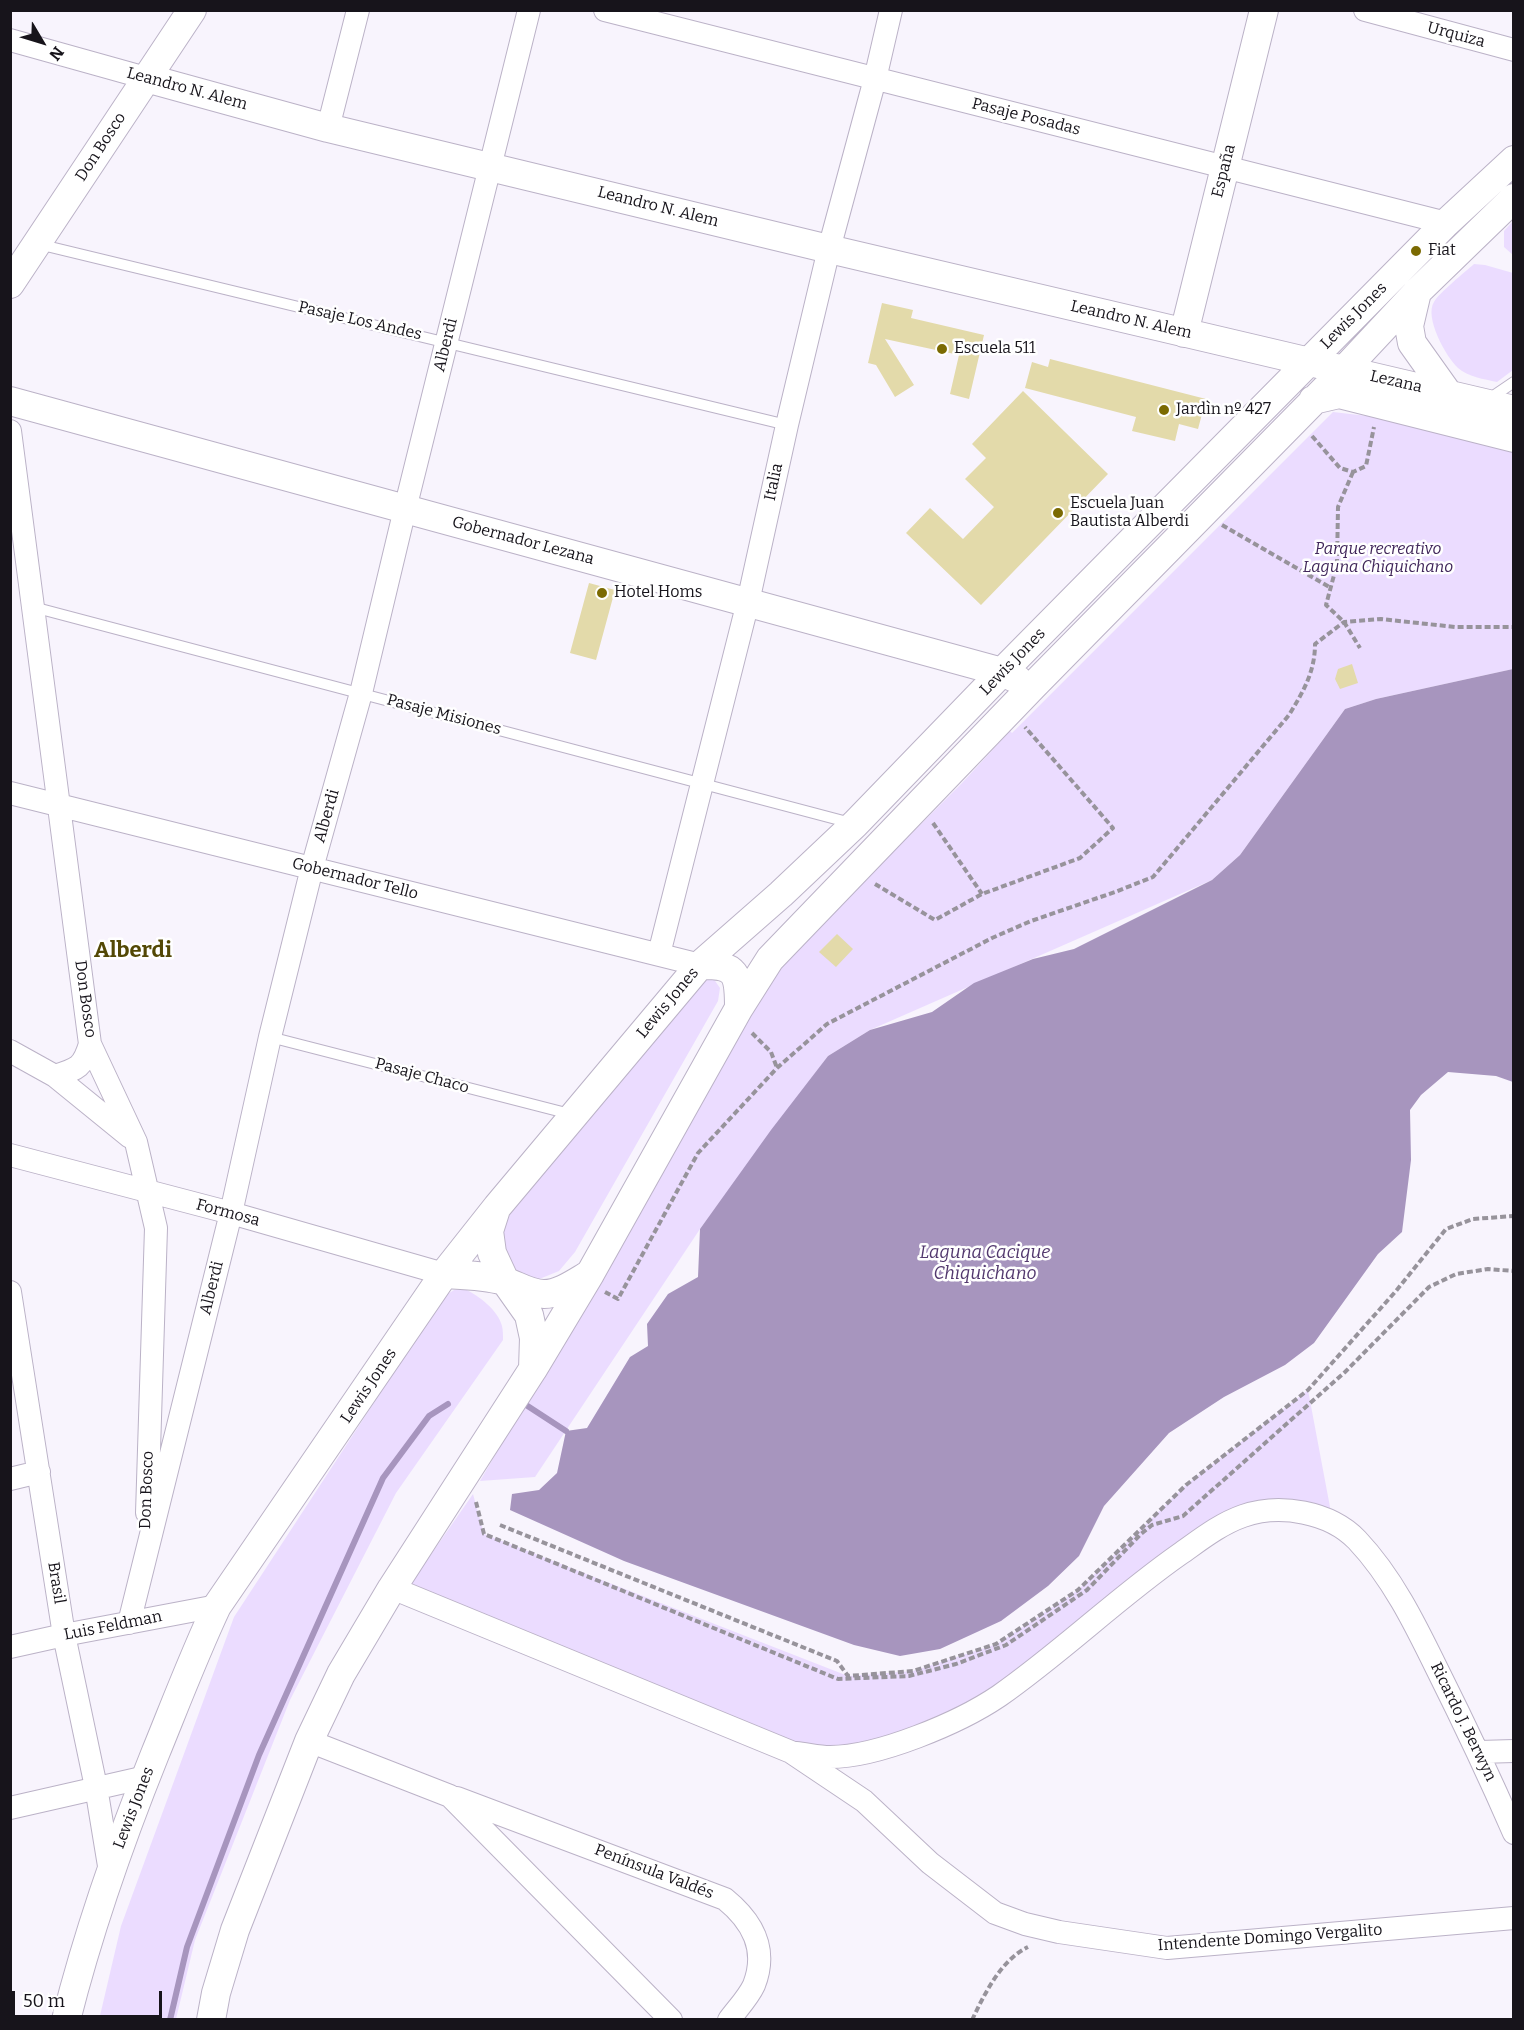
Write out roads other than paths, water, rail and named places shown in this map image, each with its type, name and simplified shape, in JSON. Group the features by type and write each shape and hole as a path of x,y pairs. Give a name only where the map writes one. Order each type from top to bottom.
{"street":[{"name":"Don Bosco","path":"10,284 192,10"},
{"path":"328,128 358,10"},
{"name":"Alberdi","path":"129,1623 231,1213 270,1037 312,868 361,693 529,10"},
{"name":"Pasaje Posadas","path":"605,10 1446,223"},
{"name":"Italia","path":"659,954 748,602 829,249 875,79 891,10"},
{"name":"España","path":"1184,333 1264,10"},
{"name":"Urquiza","path":"1365,10 1514,50"},
{"name":"Leandro N. Alem","path":"10,40 328,128 1309,362"},
{"name":"Lewis Jones","path":"66,2019 110,1872 194,1656 217,1606 444,1275 496,1207 699,965 782,894 855,824 1446,223 1514,160"},
{"name":"Lewis Jones","path":"211,2019 216,1993 236,1930 309,1741 341,1674 392,1588 533,1369 597,1283 742,1018 770,959 1033,686 1344,370 1417,292 1514,198"},
{"path":"1417,292 1409,326 1412,343 1449,395"},
{"name":"Lezana","path":"1309,362 1484,403"},
{"path":"1313,400 1339,394 1514,438"},
{"name":"Gobernador Lezana","path":"10,401 1002,672 1033,686"},
{"path":"1484,403 1514,410"},
{"name":"Don Bosco","path":"10,431 90,1044 136,1142 156,1228 145,1559"},
{"name":"Gobernador Tello","path":"10,793 699,965"},
{"path":"699,965 719,964 734,973 739,985 742,1018"},
{"path":"55,1076 75,1070 86,1060 90,1044"},
{"path":"10,1051 55,1076 136,1142"},
{"name":"Formosa","path":"10,1155 231,1213 444,1275"},
{"path":"496,1207 489,1231 492,1253 505,1281 529,1315 534,1338 533,1369"},
{"path":"444,1275 505,1281 525,1290 544,1294 597,1283"},
{"name":"Brasil","path":"10,1292 12,1317 64,1635 96,1787 110,1872"},
{"path":"10,1479 39,1472"},
{"name":"Ricardo J. Berwyn","path":"791,1752 831,1757 873,1750 910,1740 997,1697 1154,1572 1216,1529 1244,1515 1275,1510 1306,1513 1333,1523 1356,1539 1374,1560 1409,1612 1479,1752 1514,1833"},
{"path":"392,1588 791,1752"},
{"name":"Luis Feldman","path":"10,1647 217,1606"},
{"name":"Península Valdés","path":"309,1741 725,1899 740,1911 755,1932 760,1960 753,1985 729,2019"},
{"path":"1479,1752 1514,1751"},
{"name":"Intendente Domingo Vergalito","path":"791,1752 864,1801 930,1863 995,1913 1025,1924 1059,1932 1167,1948 1514,1918"},
{"path":"10,1808 146,1777"},
{"name":"Península Valdés","path":"450,1796 671,2019"}],"lane":[{"name":"Pasaje Los Andes","path":"38,243 787,425"},
{"path":"1484,403 1514,382"},
{"name":"Pasaje Misiones","path":"33,607 855,824"},
{"name":"Pasaje Chaco","path":"270,1037 573,1115"}],"water":[{"name":"Laguna Cacique Chiquichano","path":"1513,669 1513,1082 1496,1076 1448,1072 1421,1095 1410,1110 1411,1160 1402,1232 1378,1254 1314,1343 1285,1365 1224,1397 1169,1433 1104,1506 1079,1556 1048,1586 1001,1621 940,1649 900,1656 854,1645 624,1561 510,1510 512,1494 539,1490 557,1473 566,1431 587,1428 630,1357 648,1346 647,1324 668,1294 698,1277 700,1229 771,1130 828,1056 870,1030 932,1012 974,983 1033,959 1074,949 1212,880 1240,855 1345,709 1376,699"}],"waterway":[{"path":"523,1403 566,1431"},
{"path":"170,2020 187,1947 259,1755 383,1478 429,1416 448,1404"}],"place":[{"name":"Fiat","path":"1416,251"},
{"name":"Escuela 511","path":"942,349"},
{"name":"Jardìn nº 427","path":"1164,410"},
{"name":"Escuela Juan Bautista Alberdi","path":"1058,513"},
{"name":"Hotel Homs","path":"602,593"}],"district":[{"name":"Alberdi","path":"133,951"}],"park label":[{"name":"Parque recreativo Laguna Chiquichano","path":"1378,559"}]}
